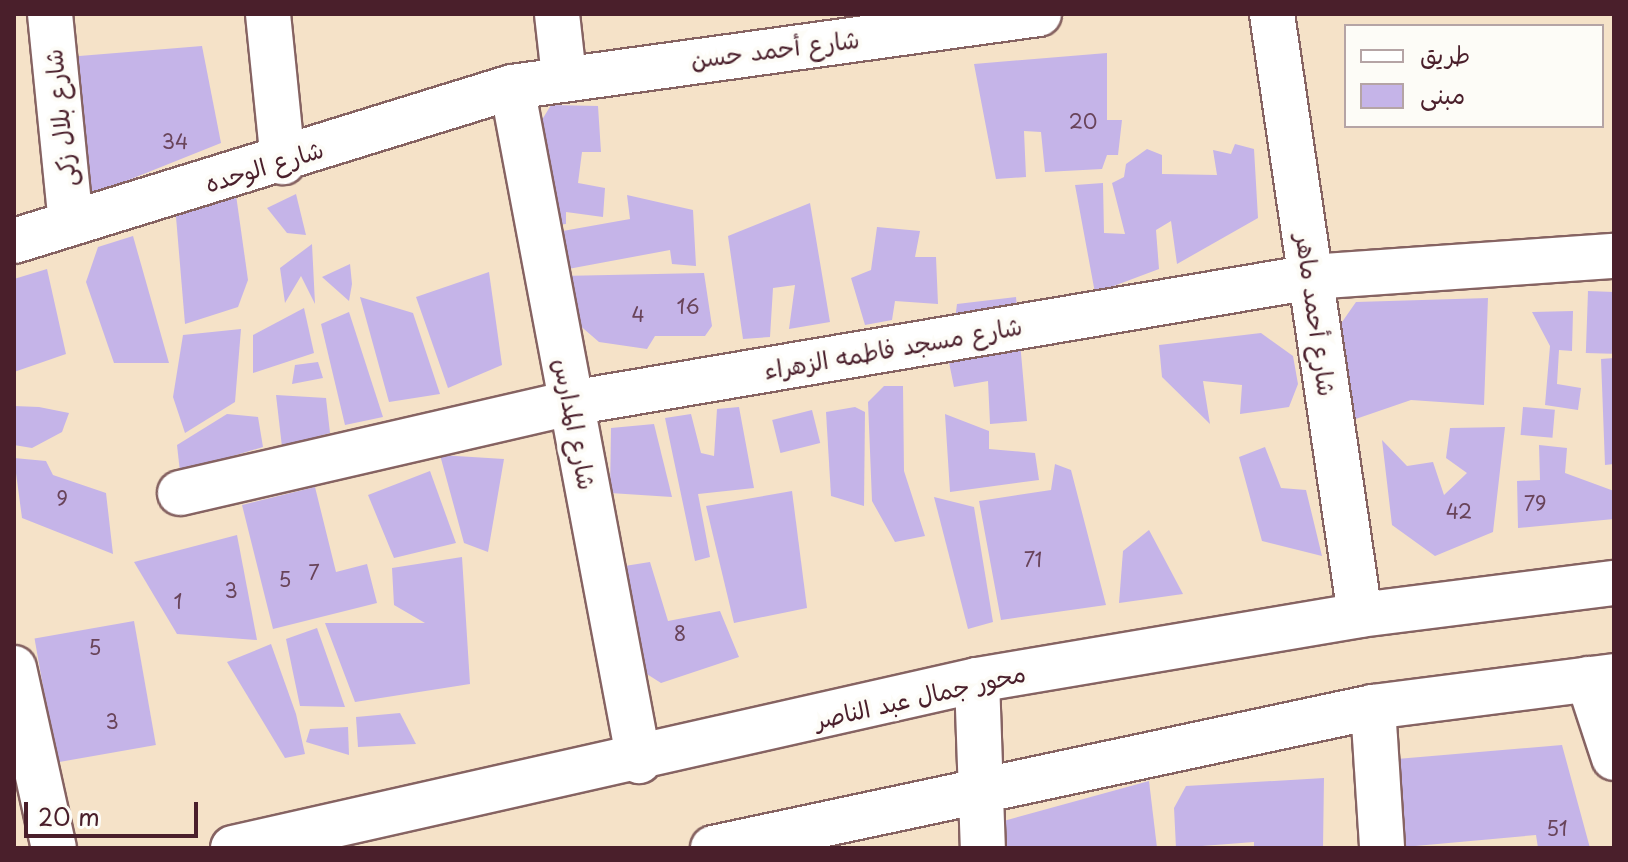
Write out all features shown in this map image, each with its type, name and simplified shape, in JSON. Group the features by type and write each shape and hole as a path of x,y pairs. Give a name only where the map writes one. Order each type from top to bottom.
{"street":[{"name":"شارع بلال زكى","path":"50,14 71,223"},
{"path":"268,14 283,162"},
{"path":"557,14 564,76"},
{"name":"شارع أحمد حسن","path":"512,87 564,76 1039,14"},
{"name":"شارع أحمد ماهر","path":"1272,14 1360,615"},
{"name":"شارع الوحده","path":"14,241 283,162 512,87"},
{"name":"شارع المدارس","path":"512,87 639,761"},
{"name":"شارع مسجد فاطمه الزهراء","path":"180,493 571,403 1311,277 1614,256"},
{"name":"محور جمال عبد الناصر","path":"233,848 639,761 977,680 1360,615 1614,583"},
{"path":"14,668 54,848"},
{"path":"713,848 1373,707 1601,677 1614,758"},
{"path":"977,680 983,848"},
{"path":"1373,707 1382,848"}],"building":[{"path":"202,46 221,143 91,195 67,57"},
{"path":"1107,53 1107,120 1122,120 1118,155 1107,155 1102,169 1045,172 1041,132 1024,131 1026,177 996,179 974,64"},
{"path":"551,105 598,106 601,152 582,152 578,183 605,188 603,217 566,212 566,224 544,226 528,143"},
{"path":"1235,144 1254,149 1258,218 1177,264 1171,221 1156,230 1159,269 1095,293 1075,185 1103,183 1104,233 1125,234 1112,183 1124,177 1126,164 1147,149 1162,155 1162,174 1217,175 1213,150 1231,154"},
{"path":"296,194 306,235 287,233 267,208"},
{"path":"236,195 248,280 238,307 185,324 175,205"},
{"path":"627,195 693,210 696,266 672,264 670,250 552,272 546,234 630,219"},
{"path":"810,203 830,322 789,329 795,285 773,288 770,337 743,339 728,236"},
{"path":"877,227 920,231 915,257 936,257 938,304 895,301 892,320 865,325 851,278 871,270"},
{"path":"133,236 169,363 114,363 86,282 98,247"},
{"path":"312,244 315,304 301,276 285,303 280,268"},
{"path":"350,264 352,284 349,301 322,277"},
{"path":"47,269 66,354 14,372 14,279"},
{"path":"489,272 502,365 448,388 416,297"},
{"path":"704,273 712,326 705,336 655,336 647,349 599,342 570,317 561,276"},
{"path":"1588,291 1614,292 1612,354 1586,353"},
{"path":"360,297 413,313 440,394 389,402"},
{"path":"1016,297 1027,421 990,424 988,381 954,387 942,328 954,327 957,304"},
{"path":"1488,298 1484,405 1411,400 1344,423 1333,335 1356,302"},
{"path":"304,308 314,353 253,373 253,335"},
{"path":"1573,311 1572,351 1559,350 1557,384 1581,388 1578,410 1545,405 1550,346 1532,312"},
{"path":"349,312 383,417 345,425 321,324"},
{"path":"241,329 235,402 185,433 173,397 183,335"},
{"path":"1261,333 1293,356 1298,384 1289,407 1240,414 1242,385 1203,381 1210,424 1162,377 1159,345"},
{"path":"1614,358 1614,464 1605,465 1601,359"},
{"path":"318,362 323,378 292,384 295,365"},
{"path":"884,386 903,386 904,471 925,536 895,542 872,501 868,402"},
{"path":"276,395 326,398 330,433 282,447"},
{"path":"14,406 69,413 62,432 32,448 14,445"},
{"path":"739,407 754,488 698,494 710,557 695,561 665,418 691,414 701,453 714,456 717,409"},
{"path":"855,407 865,412 864,506 831,496 826,412"},
{"path":"1523,407 1555,410 1552,438 1521,435"},
{"path":"812,410 820,443 780,453 772,420"},
{"path":"227,414 258,417 263,447 180,472 177,445"},
{"path":"945,414 989,431 989,449 1035,453 1039,480 950,492"},
{"path":"654,424 672,497 610,493 611,428"},
{"path":"1505,427 1493,532 1435,556 1392,525 1382,440 1407,466 1433,462 1444,495 1467,473 1446,458 1450,428"},
{"path":"1539,445 1567,448 1565,473 1614,491 1614,519 1518,528 1517,481 1540,480"},
{"path":"1265,447 1281,488 1306,490 1322,556 1262,541 1239,457"},
{"path":"440,455 504,459 488,552 464,543"},
{"path":"14,458 46,461 53,475 106,493 113,554 22,518"},
{"path":"1055,464 1071,470 1106,605 1001,620 979,501 1051,490"},
{"path":"430,471 456,543 394,558 368,495"},
{"path":"315,487 336,572 367,564 377,603 273,629 242,505"},
{"path":"792,491 807,608 734,623 706,506"},
{"path":"934,497 974,507 993,622 968,629"},
{"path":"1149,530 1183,594 1119,603 1123,551"},
{"path":"237,535 257,640 177,634 134,562"},
{"path":"462,557 470,684 355,702 325,623 425,623 394,605 392,568"},
{"path":"650,562 668,621 720,611 739,657 661,683 631,664 612,568"},
{"path":"134,621 156,745 56,763 35,639"},
{"path":"317,628 345,707 300,706 286,639"},
{"path":"271,644 296,714 305,754 285,758 227,662"},
{"path":"400,713 416,744 358,747 356,717"},
{"path":"348,727 349,755 306,742 310,729"},
{"path":"1562,745 1590,848 1538,848 1536,835 1393,848 1385,760"},
{"path":"1324,778 1323,848 1254,848 1254,842 1176,848 1174,808 1186,786"},
{"path":"1149,781 1157,848 1001,848 1000,822"}]}
